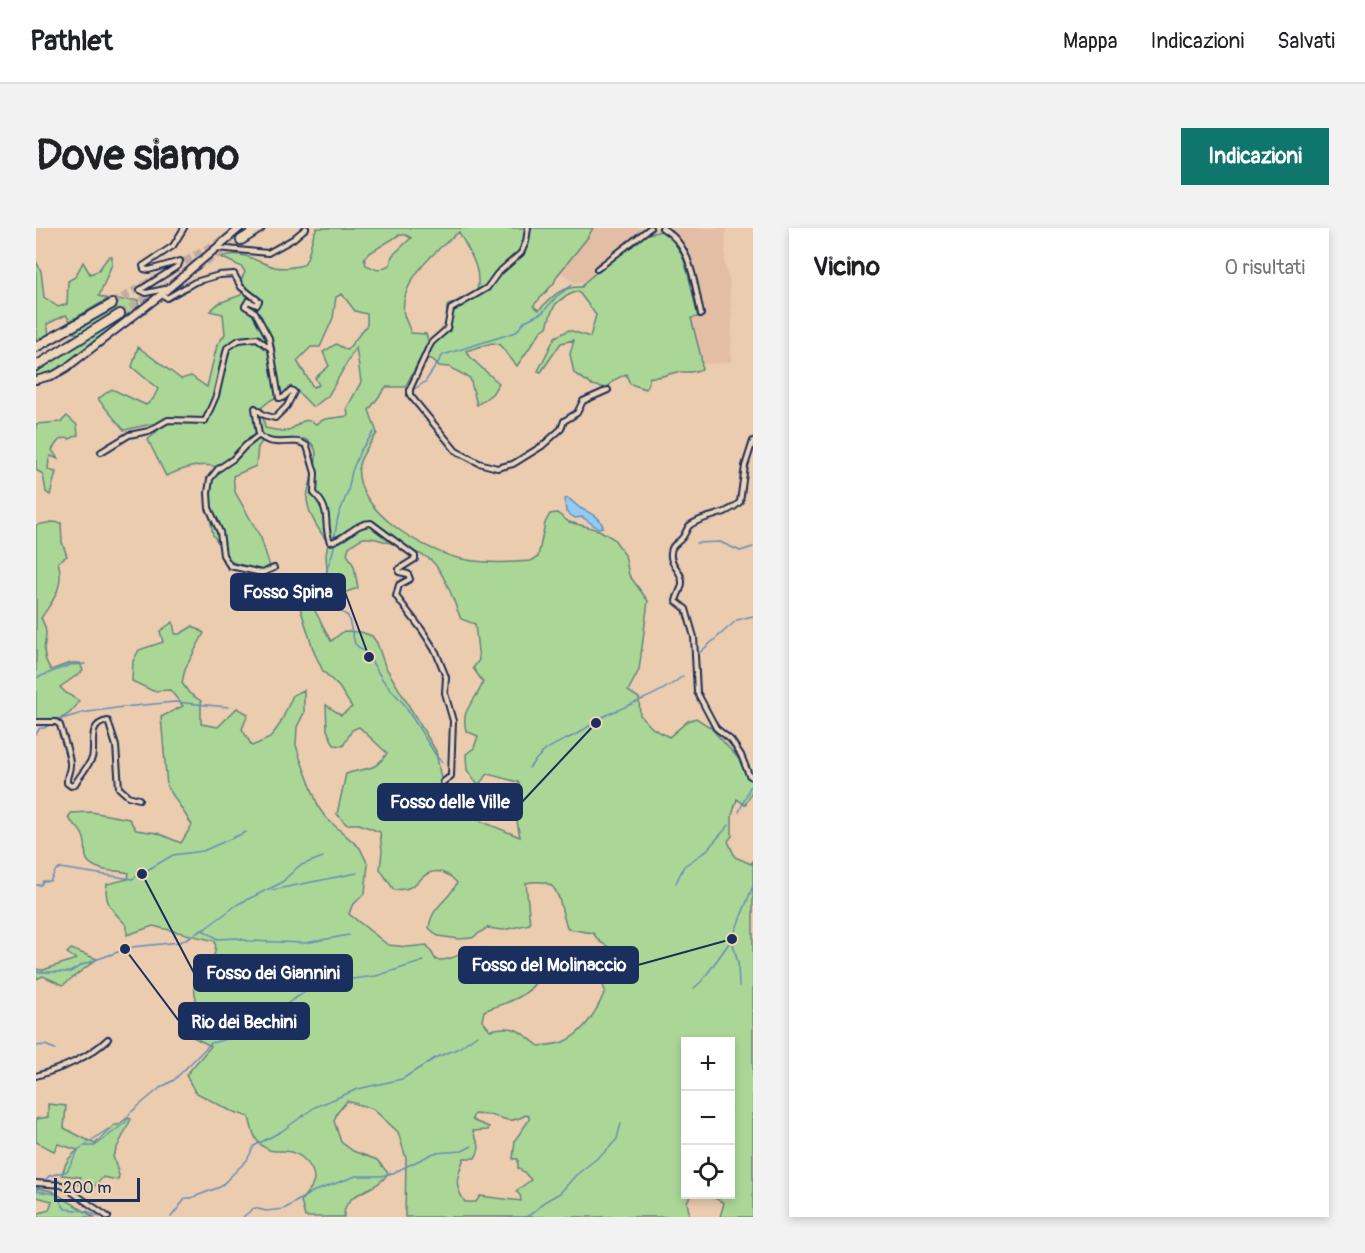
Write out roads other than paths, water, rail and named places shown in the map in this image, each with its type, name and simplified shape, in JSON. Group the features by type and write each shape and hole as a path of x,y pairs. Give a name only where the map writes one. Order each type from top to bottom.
{"highway":[{"path":"241,240 260,228"},
{"path":"36,347 112,303"},
{"path":"36,366 120,314"}],"main road":[{"path":"38,381 66,368 162,294 240,228"}],"street":[{"path":"169,288 144,293 140,290 178,266 180,261 149,270 145,270 143,266 173,246 184,228"},
{"path":"216,248 268,253 293,239 306,228"},
{"path":"528,228 526,242 521,253 497,274 488,288 451,309 447,330 432,342 410,392 456,451 480,464 496,468 513,464 542,446 556,434 564,421 577,412 582,401 608,390"},
{"path":"597,269 650,228"},
{"path":"662,228 675,236 685,249 701,314"},
{"path":"162,294 167,298 192,283 219,275 234,274 241,287 260,302 257,305 248,301 245,306 257,314 268,338 279,398 283,398 291,390 294,392 287,406 275,418 264,415 255,408 259,435 271,442 297,442 307,446 315,473 314,493 322,501 328,517 327,535 330,542 337,541 362,523 370,523 376,525 416,556 399,570 408,574 410,579 399,585 396,596 436,652 446,677 445,693 453,721 451,776 443,782"},
{"path":"101,452 129,435 149,431 168,420 205,421 216,396 227,348 239,340 257,338 271,350"},
{"path":"259,435 233,459 218,469 210,479 209,508 220,532 223,555 230,566 262,573 274,568"},
{"path":"753,441 745,464 740,502 724,514 691,525 673,546 670,556 672,563 680,572 682,582 676,601 686,609 694,636 696,691 716,728 731,740 749,775 753,778"},
{"path":"36,722 60,724 70,761 66,779 71,786 75,784 92,757 92,736 95,730 103,722 108,721 116,746 120,788 128,796 139,799"},
{"path":"36,1076 56,1070 96,1051 108,1039"},
{"path":"36,1183 62,1185 108,1217"}],"water":[{"path":"568,498 597,517 603,527 598,528 582,517 575,518 566,512 565,499"}],"waterway":[{"path":"413,390 425,382 443,355 516,332 525,321 543,312 556,297 572,285"},
{"path":"334,539 352,471 360,451 374,432"},
{"path":"334,542 326,577 328,597 341,612 348,616 355,644 368,655 382,679 403,703 442,762"},
{"path":"696,543 720,542 740,551 753,547"},
{"path":"698,654 737,620 753,616"},
{"path":"36,678 70,665 85,664"},
{"path":"529,768 548,748 608,714 658,692 683,676"},
{"path":"58,720 82,713 175,702 228,707"},
{"path":"36,734 40,728 53,723"},
{"path":"739,812 753,780"},
{"path":"676,883 684,866 706,851 729,825"},
{"path":"36,885 41,885 43,881 50,881 56,870 60,868 132,879 173,855 203,851 246,832"},
{"path":"36,972 70,972 84,964 132,947 180,942 206,928 238,904 281,883 299,866 323,857"},
{"path":"272,890 357,873"},
{"path":"694,988 702,981 732,939 753,886"},
{"path":"203,930 218,939 237,938 248,941 305,943 349,935"},
{"path":"732,940 738,963 739,986"},
{"path":"84,1146 95,1146 126,1122 130,1113 160,1088 174,1080 211,1043 231,1038 269,1019 292,1000 320,983 376,976 424,961"},
{"path":"171,1217 186,1198 220,1187 247,1160 254,1146 282,1131 315,1107 358,1089 402,1079 437,1057 459,1048 477,1035"},
{"path":"36,1046 45,1045 55,1049"},
{"path":"526,1217 544,1202 560,1193 576,1175 605,1152 617,1139 621,1123"},
{"path":"36,1190 49,1176 67,1171 79,1149 108,1129"},
{"path":"243,1217 254,1208 266,1211 284,1209 312,1192 356,1176 381,1176 393,1173 434,1153 462,1151 472,1146"},
{"path":"36,1191 56,1194 65,1209 87,1211 100,1217"}],"tunnel":[{"path":"174,268 243,228"},
{"path":"195,268 241,240"},
{"path":"112,304 156,278"},
{"path":"120,314 178,279"}],"place":[{"name":"Fosso Spina","path":"369,657"},
{"name":"Fosso delle Ville","path":"596,723"},
{"name":"Fosso dei Giannini","path":"142,874"},
{"name":"Fosso del Molinaccio","path":"732,939"},
{"name":"Rio dei Bechini","path":"125,949"}]}
